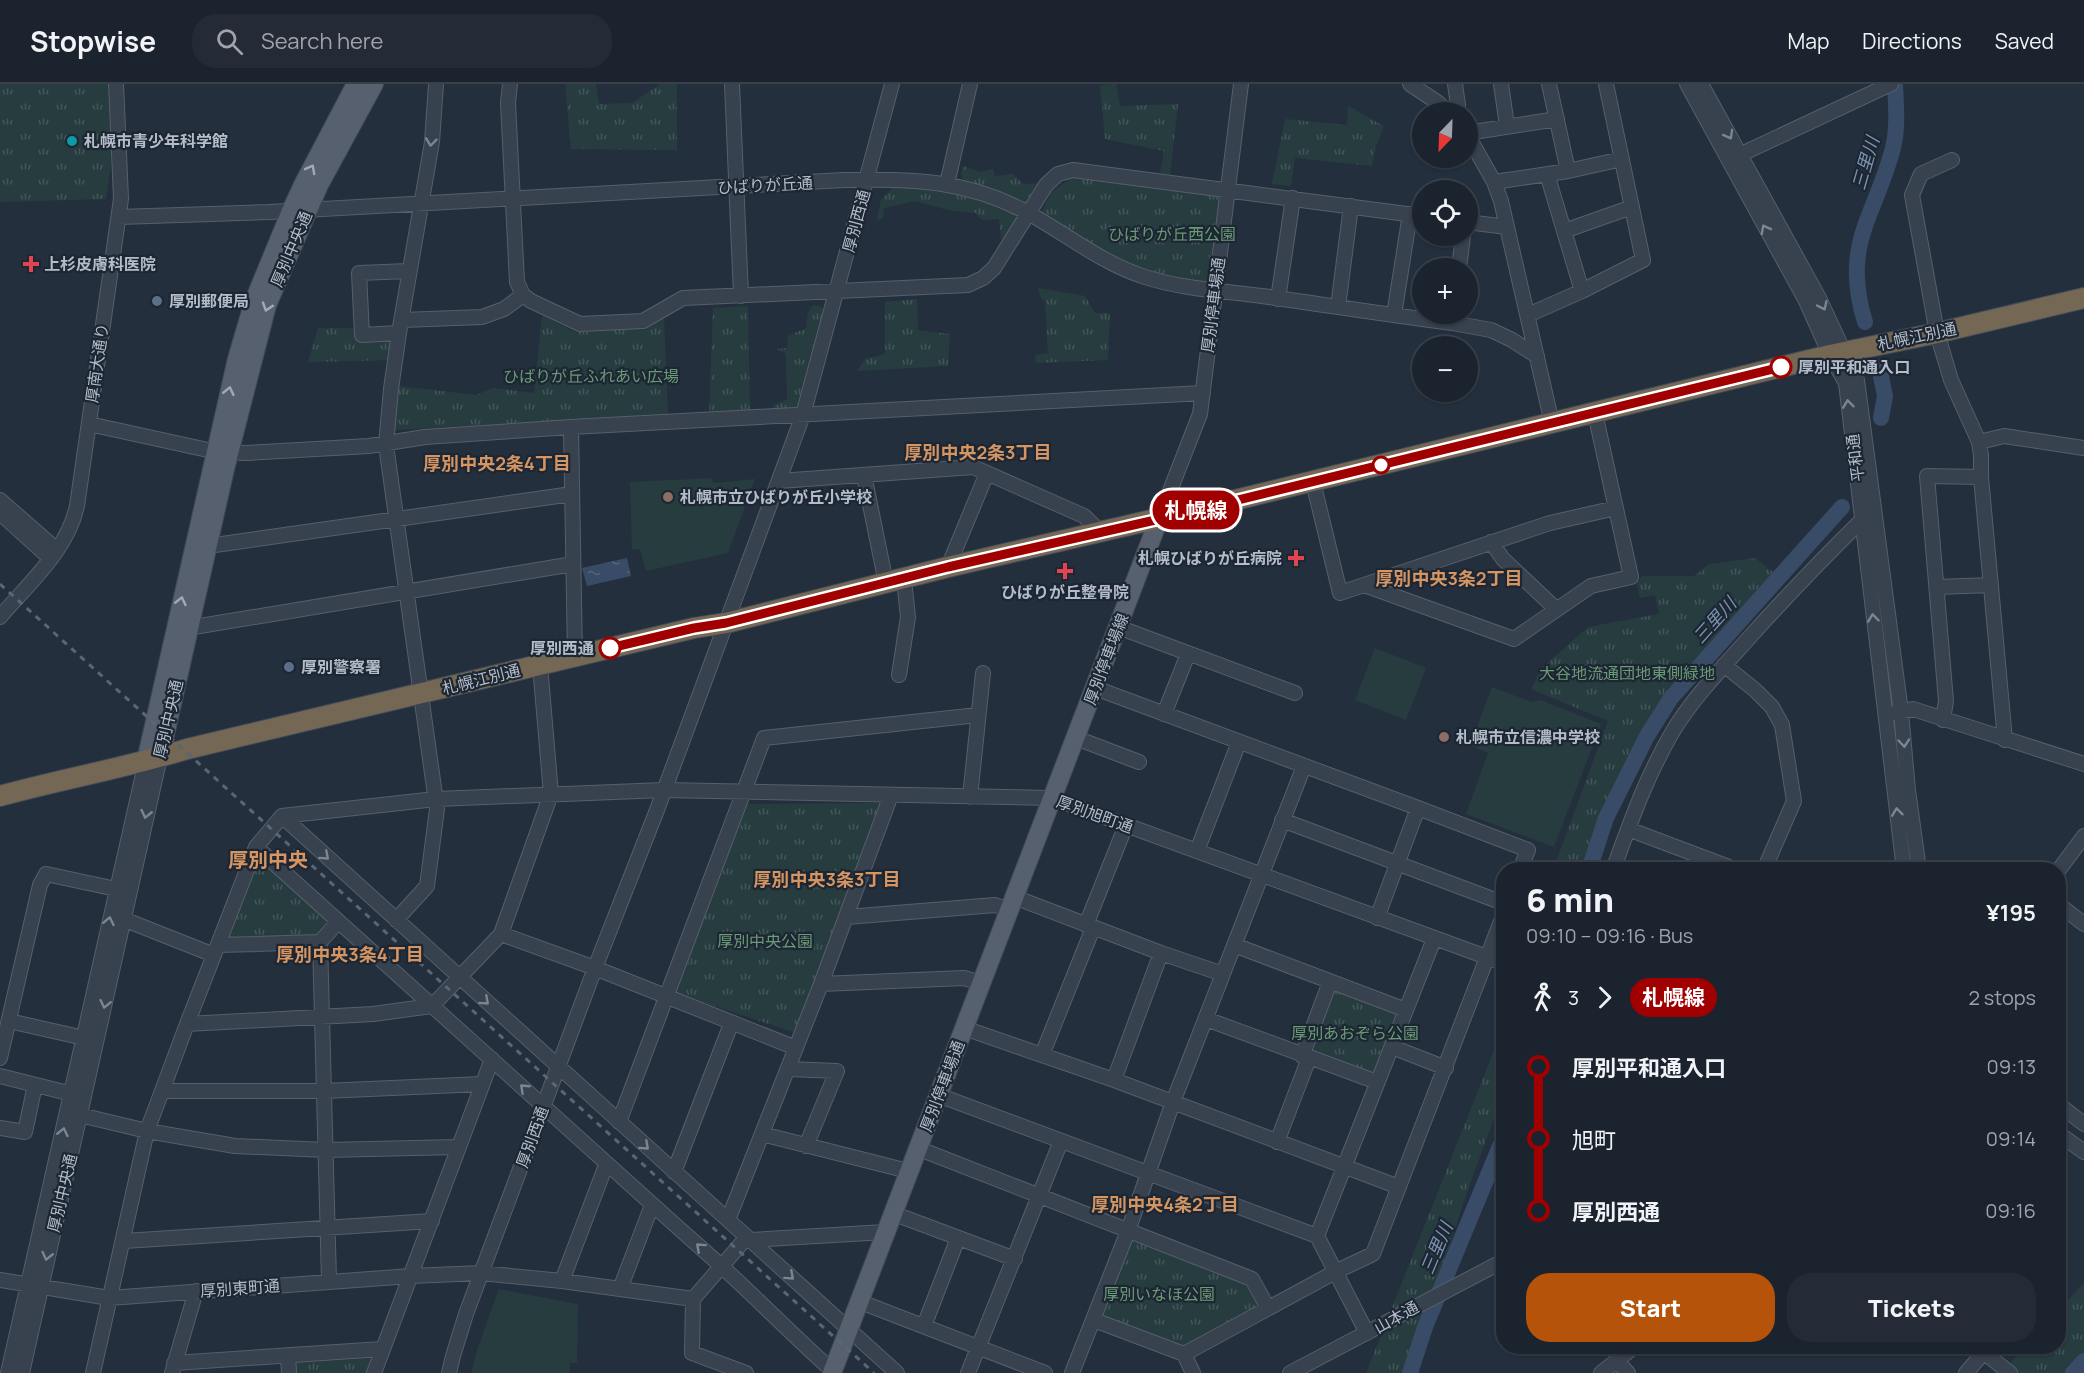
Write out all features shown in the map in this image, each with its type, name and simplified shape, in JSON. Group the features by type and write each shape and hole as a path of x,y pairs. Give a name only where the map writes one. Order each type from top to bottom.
{"highway":[{"name":"札幌江別通","path":"0,796 694,628 726,623 948,567 1313,482 1837,353 2083,302"}],"main road":[{"name":"厚別中央通","path":"153,759 223,453 237,359 254,301 299,210 356,84"},
{"name":"厚別中央通","path":"299,210 319,185 374,84"},
{"name":"厚別停車場線","path":"1052,798 1159,519"},
{"name":"厚別停車場通","path":"833,1372 858,1301 1052,798"}],"street":[{"name":"厚南大通り","path":"0,617 54,554 67,536 76,513 121,199 116,84"},
{"path":"396,920 427,886 437,809 386,445 400,327 432,142 436,84"},
{"path":"510,84 508,103 517,282 523,295 531,301 573,322 589,324 643,321 683,298 975,283 994,267 1052,179 1065,171 1072,170 1412,214"},
{"path":"732,84 741,296"},
{"name":"厚別西通","path":"450,1373 459,1334 481,1273 803,415 892,84"},
{"path":"947,184 970,84"},
{"name":"厚別停車場通","path":"1159,519 1200,414 1241,84"},
{"path":"1410,84 1437,102"},
{"path":"1455,84 1458,102"},
{"path":"1501,84 1507,126"},
{"path":"1549,84 1568,171"},
{"path":"1528,315 1644,260 1606,84"},
{"name":"平和通","path":"1687,84 1819,298 1837,353 1857,380 1884,714 1903,862"},
{"name":"平和通","path":"1701,84 1734,157"},
{"path":"1734,157 1866,90 1886,86"},
{"path":"1478,132 1557,120"},
{"path":"1478,154 1494,182 1507,227 1552,423"},
{"path":"1494,182 1568,171 1622,159"},
{"path":"1952,160 1921,174 1912,195 1937,333 1951,380 1979,442 1982,455 1981,477 2005,740"},
{"path":"1547,174 1582,291"},
{"name":"ひばりが丘通","path":"118,217 299,210 893,179 947,184 993,197 1029,213 1091,253 1116,266 1148,278 1215,290 1412,316"},
{"path":"1278,299 1293,198"},
{"path":"1338,307 1351,206"},
{"path":"1564,231 1632,207"},
{"path":"1478,223 1507,227"},
{"path":"1394,315 1412,233"},
{"path":"409,271 359,273 362,335 400,327 482,317 504,309 523,295"},
{"name":"ひばりが丘通","path":"1472,324 1512,340 1537,356"},
{"path":"89,424 223,453 386,445 425,437 571,427 1203,393"},
{"path":"1364,585 1514,639 1591,586 1631,577 1595,413"},
{"path":"571,427 575,657"},
{"path":"1979,442 2004,436 2084,448"},
{"path":"779,481 973,467 1084,516 1101,533"},
{"path":"948,567 987,472"},
{"path":"864,475 908,617 899,675"},
{"path":"1943,720 1946,701 1927,476 1981,477"},
{"path":"1313,482 1340,594 1550,523 1616,508"},
{"path":"200,547 572,494"},
{"path":"0,500 54,554"},
{"path":"0,513 54,554"},
{"path":"1616,862 1645,783 1674,730 1724,665 1796,587 1869,519"},
{"name":"平和通","path":"1869,519 1901,712 1917,862"},
{"path":"1491,542 1503,559 1556,609"},
{"path":"181,629 573,564"},
{"path":"1937,587 1991,585"},
{"path":"1118,627 1295,693"},
{"path":"1164,714 1188,654"},
{"path":"187,1024 373,1014 432,1006 501,934 551,794 540,665"},
{"path":"1724,665 1772,707 1782,725 1794,801 1767,862"},
{"path":"970,797 982,673"},
{"path":"1095,688 1528,850 1523,862"},
{"path":"1884,714 1913,710 2084,764"},
{"path":"619,1122 764,738 978,715"},
{"path":"1076,738 1139,762"},
{"path":"1197,851 1239,742"},
{"name":"厚別中央通","path":"21,1373 33,1286 116,889 153,759"},
{"name":"厚別中央通","path":"8,1373 80,1115 123,919 153,759"},
{"path":"1072,1373 1128,1231 1173,1102 1304,766"},
{"name":"厚別旭町通","path":"282,816 436,799 664,790 1052,798 1496,960"},
{"path":"728,1220 821,984 891,795"},
{"path":"1377,918 1418,808"},
{"path":"93,1373 147,1131 256,847 282,816 897,1373"},
{"path":"1282,820 1496,900"},
{"path":"1042,1055 1126,825"},
{"path":"1628,829 1716,862"},
{"path":"2065,862 2084,836"},
{"path":"256,847 606,1165 721,1266 833,1372"},
{"path":"0,1058 40,885 46,874 116,889"},
{"path":"847,916 1012,904 1090,926 1223,975"},
{"path":"2066,910 2084,924"},
{"path":"123,919 216,950 320,942"},
{"path":"329,1281 320,942 338,922"},
{"path":"501,934 595,968 796,1048"},
{"path":"1184,1354 1337,1271 1373,1254 1496,934"},
{"path":"1317,1236 1434,939"},
{"path":"1234,945 1407,1010"},
{"path":"1114,1080 1161,953"},
{"path":"821,984 964,978 981,983"},
{"path":"1276,1142 1330,982"},
{"path":"1206,1019 1377,1082"},
{"path":"9,1021 84,1038"},
{"path":"674,1172 730,1023"},
{"path":"964,1028 1114,1080 1399,1187"},
{"path":"1392,1047 1446,1068"},
{"path":"374,1373 492,1059"},
{"path":"788,1069 837,1071 806,1146"},
{"path":"0,1076 72,1094"},
{"path":"162,1091 324,1091 482,1084"},
{"path":"0,1128 25,1132 35,1085"},
{"path":"938,1095 1317,1236 1367,1333"},
{"path":"2066,1110 2084,1124"},
{"path":"80,1115 147,1131 235,1146 326,1150 458,1147"},
{"path":"762,1134 908,1171"},
{"path":"2066,1139 2084,1152"},
{"path":"968,1373 1061,1141"},
{"path":"917,1148 1252,1279 1268,1308"},
{"path":"562,1281 606,1165"},
{"path":"620,1289 652,1205"},
{"path":"892,1213 1015,1260"},
{"path":"124,1241 432,1221"},
{"path":"746,1373 692,1353 693,1299 721,1266 749,1239 885,1232"},
{"path":"924,1326 958,1238"},
{"name":"山本通","path":"1290,1373 1496,1266"},
{"name":"厚別東町通","path":"0,1280 109,1298 329,1281 481,1273 562,1281 693,1299"},
{"path":"196,1291 173,1368 288,1355 382,1349"},
{"path":"858,1301 1045,1373"},
{"path":"1094,1320 1184,1354 1193,1373"},
{"path":"1601,1373 1624,1354"},
{"path":"1966,1373 1978,1354"},
{"path":"1985,1354 2010,1373"},
{"path":"288,1355 289,1373"},
{"path":"1616,1360 1628,1373"}],"green space":[{"path":"0,84 108,84 111,164 106,199 0,202"},
{"path":"565,84 596,84 599,104 632,103 660,84 677,84 677,150 571,149"},
{"path":"1116,84 1120,106 1178,104 1170,176 1160,175 1164,151 1105,139 1100,85"},
{"path":"1348,106 1384,126 1375,149 1372,166 1295,158 1291,186 1272,184 1285,119 1347,125"},
{"path":"963,166 980,172 993,169 995,176 1013,174 1023,184 1046,183 1028,210 970,189 961,175"},
{"name":"ひばりが丘西公園","path":"1075,176 1222,196 1211,283 1149,276 1040,216 1051,192"},
{"path":"894,186 923,186 969,193 1013,210 1020,226 1007,241 1001,239 999,219 982,220 976,213 953,211 915,201 884,208 883,218 877,221 881,200"},
{"path":"1038,288 1085,296 1095,313 1110,313 1108,360 1036,363 1035,355 1048,353 1045,301 1041,298"},
{"path":"917,299 918,330 950,334 948,366 857,371 865,359 885,354 885,302"},
{"path":"813,305 821,306 825,317 800,406 793,413 774,417 773,405 787,399 786,356 784,352 777,349 787,348 788,336 806,328 808,312"},
{"path":"748,306 750,415 709,418 713,308"},
{"name":"ひばりが丘ふれあい広場","path":"542,315 575,332 646,328 664,318 668,416 394,430 392,427 398,386 476,395 493,388 534,393"},
{"path":"318,328 355,328 363,337 395,336 392,360 308,362"},
{"path":"712,478 713,483 755,479 728,553 646,571 640,549 632,550 630,482"},
{"name":"大谷地流通団地東側緑地","path":"1755,558 1777,575 1645,734 1611,794 1588,862 1556,862 1608,721 1531,689 1543,667 1588,627 1659,614 1655,595 1640,598 1637,583 1642,576 1694,576 1709,564"},
{"path":"1375,648 1426,668 1406,720 1355,700"},
{"path":"1492,687 1532,702 1541,700 1601,724 1554,847 1466,814 1488,753 1470,745"},
{"name":"厚別中央公園","path":"884,803 799,1034 676,993 747,804"},
{"path":"259,855 333,922 320,938 225,943"},
{"name":"厚別あおぞら公園","path":"1332,986 1403,1012 1376,1079 1306,1054"},
{"path":"1496,1046 1496,1113 1467,1192 1408,1373 1366,1373"},
{"name":"厚別いなほ公園","path":"1132,1239 1246,1281 1259,1305 1184,1349 1101,1320"},
{"path":"2084,1283 2084,1373 2001,1373 2019,1354 2066,1354 2066,1302"},
{"path":"499,1289 578,1304 577,1363 570,1363 570,1373 471,1373"},
{"path":"375,1358 370,1373 296,1373 295,1363"}],"water":[{"path":"627,558 631,576 587,586 582,568"}],"waterway":[{"name":"三里川","path":"1865,322 1857,272 1859,251 1863,232 1886,172 1895,140 1895,84"},
{"name":"三里川","path":"1879,367 1885,396 1881,418"},
{"name":"三里川","path":"1592,862 1606,818 1647,736 1671,698 1842,507"},
{"name":"三里川","path":"1410,1373 1425,1327 1496,1156"},
{"path":"2073,1373 2084,1361"}],"railway":[{"path":"0,584 874,1373"}],"bus line":[{"name":"札幌線","path":"610,648 694,628 726,623 948,567 1173,516 1781,367"}],"place":[{"name":"札幌市青少年科学館","path":"72,141"},
{"name":"上杉皮膚科医院","path":"31,264"},
{"name":"厚別郵便局","path":"157,301"},
{"name":"厚別平和通入口","path":"1781,367"},
{"name":"札幌市立ひばりが丘小学校","path":"668,497"},
{"name":"札幌ひばりが丘病院","path":"1296,558"},
{"name":"ひばりが丘整骨院","path":"1065,571"},
{"name":"厚別西通","path":"610,648"},
{"name":"厚別警察署","path":"289,667"},
{"name":"札幌市立信濃中学校","path":"1444,737"}],"district":[{"name":"厚別中央2条3丁目","path":"978,452"},
{"name":"厚別中央2条4丁目","path":"497,463"},
{"name":"厚別中央3条2丁目","path":"1449,578"},
{"name":"厚別中央","path":"268,859"},
{"name":"厚別中央3条3丁目","path":"827,879"},
{"name":"厚別中央3条4丁目","path":"350,954"},
{"name":"厚別中央4条2丁目","path":"1165,1204"}]}
